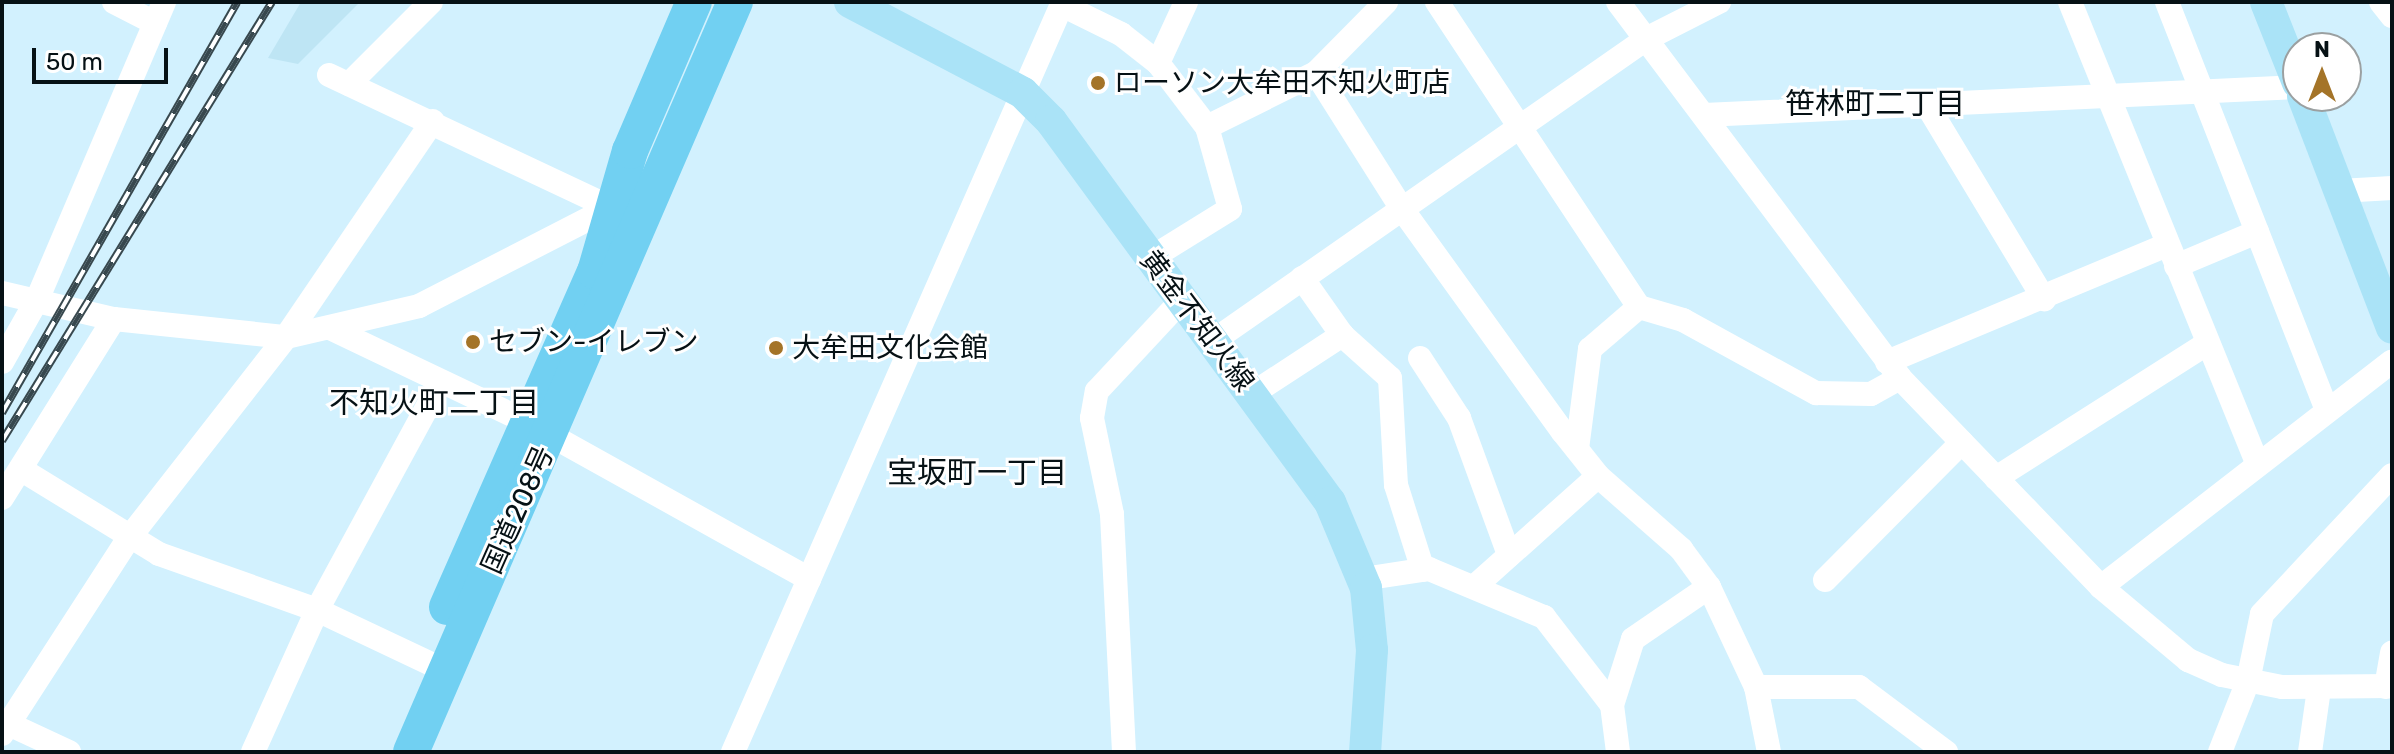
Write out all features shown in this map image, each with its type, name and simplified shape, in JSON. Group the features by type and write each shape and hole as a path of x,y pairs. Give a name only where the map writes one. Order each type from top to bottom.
{"highway":[{"name":"国道208号","path":"538,431 595,272 610,208 694,2"},
{"name":"国道208号","path":"384,752 435,666 538,431 645,221 735,2"},
{"name":"国道208号","path":"411,752 435,666"}],"main road":[{"name":"黄金不知火線","path":"850,2 1023,93 1151,258 1330,502 1363,579 1372,650 1365,752"},
{"path":"2266,2 2282,44"},
{"path":"2309,112 2392,328"}],"street":[{"path":"2,362 37,300 159,12 114,2"},
{"path":"431,2 339,80 433,121 610,208 645,221"},
{"path":"1158,63 1186,2"},
{"path":"1207,127 1316,73 1386,2"},
{"path":"1437,2 1516,132 1639,307 1683,320 1816,393 1847,398 1893,370 2044,299 2172,256 2257,232"},
{"path":"1618,2 1893,370 2101,587 2188,660 2248,681 2319,689 2389,686 2392,653"},
{"path":"1213,341 1646,39 1719,2"},
{"path":"2070,2 2257,462"},
{"path":"2167,2 2326,408"},
{"path":"2381,2 2392,16"},
{"path":"733,752 1062,4 1121,34 1158,63 1207,127 1230,209 1151,258"},
{"path":"1316,73 1402,209 1577,449 1598,476 1681,549 1709,587 1756,687 1769,752"},
{"path":"1704,115 2282,86"},
{"path":"1927,105 2044,299"},
{"path":"69,752 4,727 129,538 286,337 433,121"},
{"path":"2340,191 2392,188"},
{"path":"2,293 114,319 286,337 332,329 458,290 610,208"},
{"path":"1302,278 1342,335 1390,378 1396,485 1423,570"},
{"path":"1124,752 1112,514 1092,418 1097,391 1182,300"},
{"path":"1577,449 1590,349 1639,307"},
{"path":"2,498 114,319"},
{"path":"332,329 538,431 809,579"},
{"path":"1252,394 1342,335"},
{"path":"1996,478 2208,343"},
{"path":"1420,358 1459,418 1509,555"},
{"path":"2101,587 2326,408 2392,361"},
{"path":"253,752 317,610 441,382"},
{"path":"1825,580 1962,442"},
{"path":"22,470 129,538 317,610 435,666"},
{"path":"2220,752 2248,681 2262,614 2392,475"},
{"path":"1474,587 1598,476"},
{"path":"1363,579 1423,570 1474,587 1544,617 1612,705"},
{"path":"1618,752 1612,705 1633,639 1709,587"},
{"path":"1756,687 1859,687 1946,752"},
{"path":"2310,752 2319,689"}],"shaded area":[{"path":"301,2 360,2 298,64 268,58"}],"railway":[{"path":"2,413 237,2"},
{"path":"2,441 272,2"}],"place":[{"name":"ローソン大牟田不知火町店","path":"1098,83"},
{"name":"セブン-イレブン","path":"473,342"},
{"name":"大牟田文化会館","path":"776,348"}],"district":[{"name":"笹林町二丁目","path":"1875,104"},
{"name":"不知火町二丁目","path":"434,403"},
{"name":"宝坂町一丁目","path":"977,473"}]}
